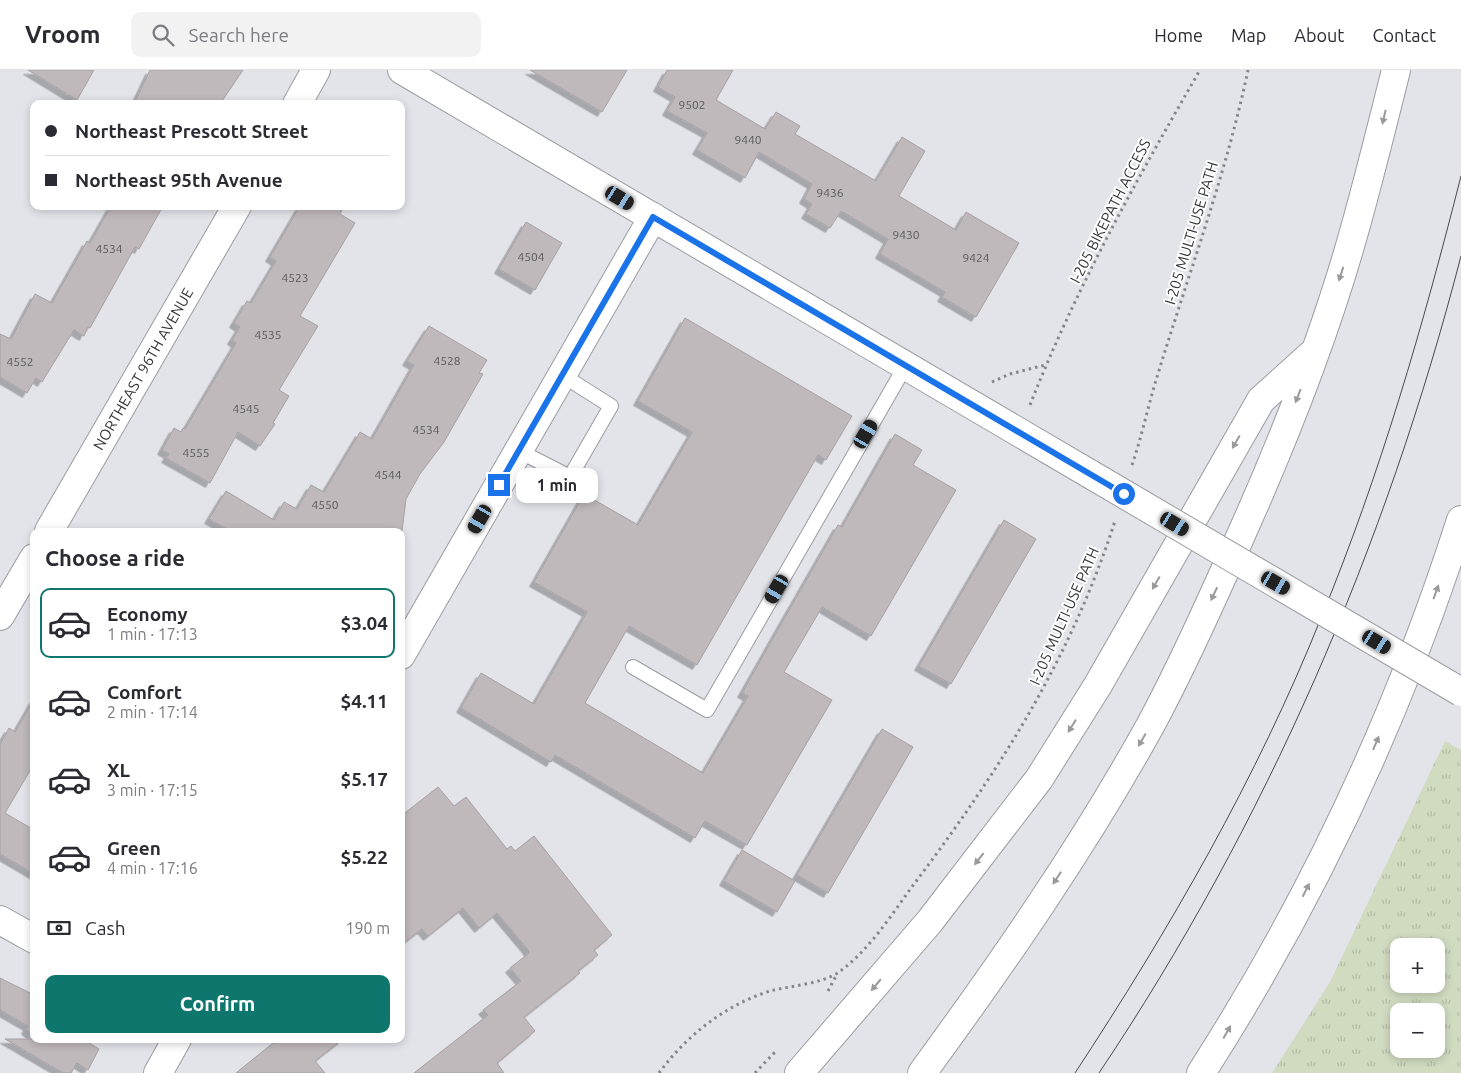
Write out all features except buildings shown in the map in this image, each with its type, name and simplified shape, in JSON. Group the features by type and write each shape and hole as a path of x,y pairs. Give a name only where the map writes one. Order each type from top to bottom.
{"main road":[{"path":"299,100 316,70"},
{"path":"402,70 1020,431 1461,692"},
{"path":"922,1073 984,988 1098,814 1151,724 1204,617 1253,510 1316,351 1352,241 1396,70"},
{"name":"NORTHEAST 96TH AVENUE","path":"51,528 235,210"},
{"path":"405,648 653,217"},
{"path":"798,1073 930,921 1039,779 1098,684 1261,400 1316,351"},
{"path":"1201,1073 1277,947 1329,846 1376,743 1405,672 1461,520"},
{"path":"0,616 30,565"},
{"path":"0,920 30,937"},
{"path":"158,1073 175,1043"}],"lane":[{"path":"633,667 707,710 906,365"},
{"path":"519,450 570,477 611,406 562,375"}],"path":[{"name":"I-205 BIKEPATH ACCESS","path":"1020,431 1046,365 1115,220 1200,70"},
{"name":"I-205 MULTI-USE PATH","path":"1130,473 1157,377 1209,218 1238,115 1248,70"},
{"path":"965,399 1010,374 1046,365"},
{"name":"I-205 MULTI-USE PATH","path":"659,1073 669,1059 697,1031 730,1008 768,992 837,974 858,956 879,931 964,818 1011,747 1043,692 1071,634 1116,517"}],"green space":[{"path":"1445,741 1461,750 1461,1073 1272,1073 1330,982"}],"tram line":[{"path":"1075,1073 1144,964 1209,852 1240,795 1296,678 1342,564 1381,455 1416,344 1461,176"},
{"path":"1099,1073 1159,978 1215,881 1267,782 1314,680 1358,576 1396,471 1431,364 1461,256"}],"route":[{"path":"499,485 653,217 1124,494"}]}
